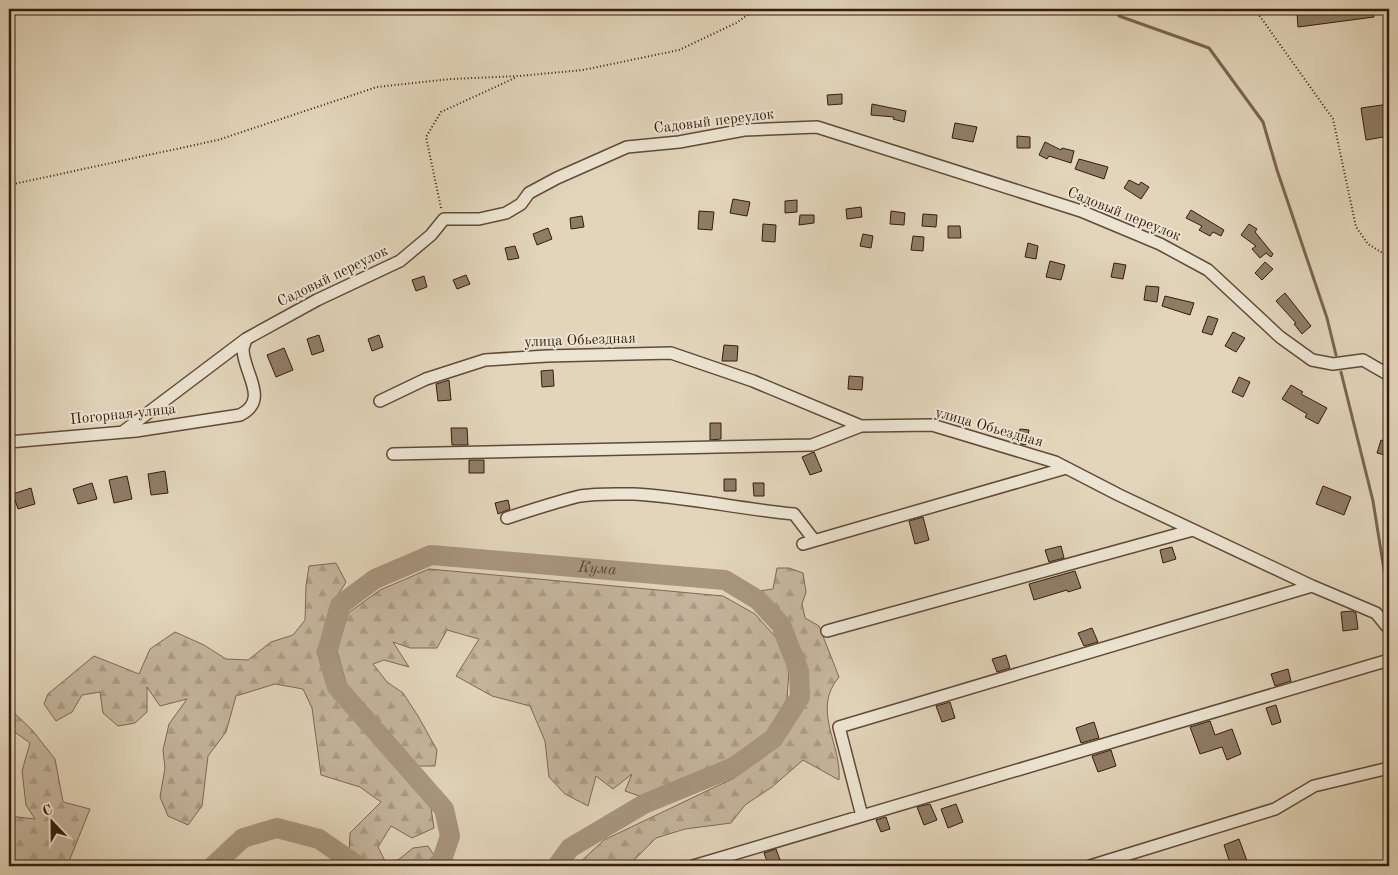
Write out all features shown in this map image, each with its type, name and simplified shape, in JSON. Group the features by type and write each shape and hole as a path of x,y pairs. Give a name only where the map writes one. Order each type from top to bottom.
{"street":[{"name":"Садовый переулок","path":"124,432 246,339 317,300 400,261 431,235 444,219 479,219 506,213 521,204 529,193 627,147 679,142 744,130 816,127 1081,211 1160,244 1208,270 1280,337 1312,360 1333,364 1363,360 1389,375"},
{"name":"Погорная улица","path":"9,442 124,432 240,415 253,404 255,395 242,349 246,339"},
{"name":"улица Обьездная","path":"380,401 426,378 485,360 547,356 671,353 752,381 861,426 932,425 1055,462 1119,496 1312,586 1376,613 1389,629"},
{"path":"392,454 812,445 861,426"},
{"path":"507,518 581,496 612,493 646,495 794,514 808,542 1066,468"},
{"path":"827,631 1193,530"},
{"path":"862,816 839,727 1312,586"},
{"path":"693,866 1389,660"},
{"path":"1090,866 1112,863 1274,809 1314,786 1389,768"}],"path":[{"path":"9,185 218,140 377,87 451,79 520,76 583,70 679,50 736,23 756,9"},
{"path":"1260,9 1259,16 1333,119 1356,227 1368,244 1389,257"},
{"path":"444,219 426,137 441,112 520,76"}],"green space":[{"path":"336,563 346,582 333,603 317,652 328,689 431,808 434,828 412,838 391,826 378,847 385,861 398,860 413,848 428,846 434,855 425,866 368,866 349,853 350,833 381,802 360,787 321,775 312,708 303,689 275,684 236,696 226,732 208,756 202,806 188,825 168,816 160,797 165,768 163,750 169,724 187,699 160,706 147,687 147,712 135,723 118,726 103,713 100,692 82,695 72,712 56,721 44,704 48,694 94,656 139,674 150,649 175,632 204,645 226,659 248,660 271,642 293,635 305,620 306,586 309,566"},
{"path":"777,568 789,568 803,573 806,592 802,604 805,618 819,626 839,677 831,689 827,715 839,767 839,780 803,760 772,787 745,805 731,823 685,829 656,838 628,866 576,866 604,840 734,778 777,742 805,697 805,670 785,619 771,601 759,591 773,589"},
{"path":"429,569 723,596 755,614 780,642 789,670 787,699 769,730 731,758 645,798 625,791 632,774 613,789 596,776 588,806 565,794 549,777 545,741 530,706 492,696 456,676 479,639 447,630 437,648 410,648 393,642 409,667 384,660 373,664 387,682 403,693 437,750 435,766 418,766 347,686 337,651 348,613 380,590"},
{"path":"9,708 32,730 55,759 63,802 90,809 70,859 64,866 9,866 9,816 35,819 26,805 22,771 30,743 9,728"}],"building":[{"path":"1319,9 1373,9 1374,17 1298,27 1297,12"},
{"path":"842,94 842,104 828,105 827,95"},
{"path":"872,104 906,111 904,122 893,119 894,117 871,115"},
{"path":"1389,104 1389,136 1366,140 1361,108"},
{"path":"955,123 977,127 973,142 952,138"},
{"path":"1017,136 1030,137 1030,148 1017,148"},
{"path":"1045,142 1061,150 1062,148 1074,151 1071,163 1049,156 1047,159 1039,155"},
{"path":"1079,159 1108,167 1104,179 1075,169"},
{"path":"1129,180 1139,185 1141,182 1149,187 1141,199 1124,188"},
{"path":"733,199 750,202 747,216 730,213"},
{"path":"797,200 797,212 785,213 785,201"},
{"path":"861,207 862,217 847,219 846,209"},
{"path":"1191,210 1224,230 1221,236 1213,232 1210,236 1199,230 1202,226 1186,218"},
{"path":"699,211 714,212 712,230 698,229"},
{"path":"891,211 905,213 904,225 890,224"},
{"path":"923,214 937,215 936,227 922,226"},
{"path":"800,215 814,215 814,223 799,225"},
{"path":"582,216 584,227 571,229 570,218"},
{"path":"763,224 776,225 775,242 762,241"},
{"path":"1249,224 1257,229 1255,232 1273,254 1271,257 1266,253 1260,258 1252,249 1256,246 1241,235"},
{"path":"948,226 960,226 961,238 948,238"},
{"path":"548,228 552,239 537,245 533,234"},
{"path":"863,234 873,236 871,248 860,246"},
{"path":"913,236 924,237 923,251 911,250"},
{"path":"1028,243 1038,246 1036,259 1025,257"},
{"path":"515,246 519,258 508,260 505,248"},
{"path":"1050,261 1065,265 1061,280 1046,277"},
{"path":"1265,262 1273,269 1262,280 1255,273"},
{"path":"1114,263 1126,265 1123,279 1111,277"},
{"path":"466,275 470,284 457,289 453,280"},
{"path":"424,276 427,287 416,291 412,280"},
{"path":"1146,286 1159,287 1157,302 1144,300"},
{"path":"1285,293 1311,326 1302,334 1294,324 1296,323 1276,301"},
{"path":"1165,296 1194,303 1190,315 1162,306"},
{"path":"1208,316 1218,319 1212,335 1202,332"},
{"path":"1233,332 1245,338 1236,352 1225,346"},
{"path":"319,335 324,351 312,355 307,339"},
{"path":"379,335 383,347 372,351 368,339"},
{"path":"724,345 738,346 737,361 722,361"},
{"path":"284,348 293,370 276,377 267,355"},
{"path":"553,370 554,386 542,387 541,371"},
{"path":"849,376 863,377 862,390 848,389"},
{"path":"1239,377 1250,382 1243,397 1232,392"},
{"path":"449,380 451,400 438,401 436,384"},
{"path":"1291,385 1303,392 1301,394 1327,408 1318,424 1305,417 1307,414 1282,399"},
{"path":"710,423 721,423 721,439 710,440"},
{"path":"451,428 467,428 468,445 452,445"},
{"path":"1020,429 1029,430 1026,445 1017,443"},
{"path":"1381,440 1389,443 1389,456 1377,453"},
{"path":"814,452 822,471 810,475 802,457"},
{"path":"469,460 484,460 484,473 469,473"},
{"path":"165,471 168,493 151,495 148,474"},
{"path":"127,476 132,499 114,503 109,480"},
{"path":"724,479 736,479 736,491 724,491"},
{"path":"92,483 97,499 78,504 73,489"},
{"path":"753,483 764,483 764,496 754,496"},
{"path":"1323,486 1351,497 1344,515 1316,504"},
{"path":"31,488 35,504 18,509 13,494"},
{"path":"508,500 510,509 498,514 495,503"},
{"path":"923,517 929,540 915,544 909,521"},
{"path":"1061,546 1064,558 1049,562 1045,550"},
{"path":"1172,547 1176,559 1163,563 1160,550"},
{"path":"1075,571 1081,588 1068,592 1067,590 1034,600 1029,584"},
{"path":"1352,611 1356,613 1358,629 1343,631 1341,612"},
{"path":"1092,628 1098,642 1084,646 1078,633"},
{"path":"1006,655 1010,668 997,672 992,659"},
{"path":"1288,669 1291,681 1275,686 1271,674"},
{"path":"950,702 955,718 942,722 936,706"},
{"path":"1276,705 1281,722 1272,725 1266,708"},
{"path":"1210,721 1215,735 1232,729 1241,754 1227,760 1222,747 1200,754 1190,727"},
{"path":"1094,722 1099,738 1081,743 1076,728"},
{"path":"1111,750 1116,766 1098,772 1092,756"},
{"path":"930,804 937,820 924,825 917,807"},
{"path":"956,804 963,822 948,828 941,809"},
{"path":"886,817 890,829 881,832 876,820"},
{"path":"1239,839 1247,861 1231,866 1224,845"},
{"path":"776,849 780,860 768,864 764,853"}],"waterway":[{"path":"1114,9 1119,16 1209,48 1263,122 1277,170 1327,318 1336,355"},
{"path":"1341,372 1373,501 1389,601"},
{"name":"Кума","path":"437,866 441,863 450,836 444,809 337,687 327,652 340,605 375,579 431,555 725,580 758,600 781,625 799,671 800,697 773,739 734,767 644,804 570,848 557,866"},
{"name":"Кума","path":"213,866 243,838 277,828 319,839 358,866"}]}
